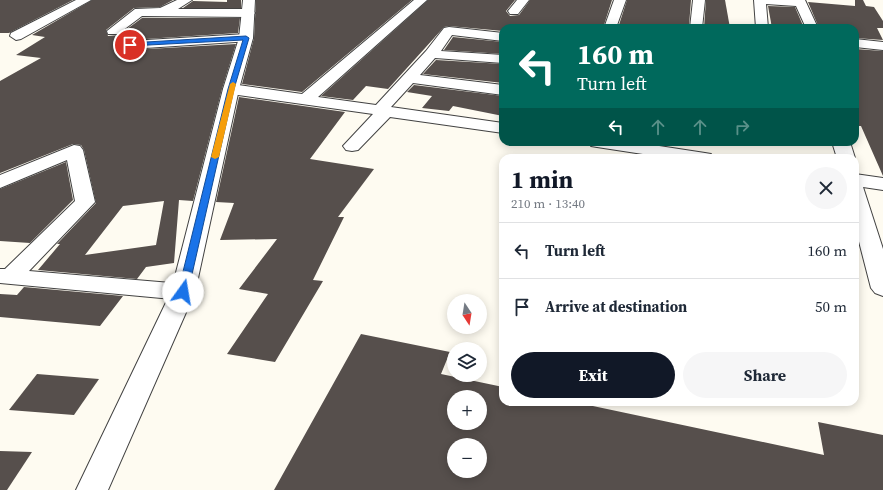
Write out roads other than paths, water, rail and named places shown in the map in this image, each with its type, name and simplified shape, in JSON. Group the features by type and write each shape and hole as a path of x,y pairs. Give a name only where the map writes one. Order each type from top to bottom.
{"street":[{"path":"16,36 84,0"},
{"path":"162,12 186,0"},
{"path":"305,100 421,0"},
{"path":"514,11 522,0"},
{"path":"611,24 620,0"},
{"path":"696,24 698,0"},
{"path":"762,24 761,0 800,1 810,24"},
{"path":"92,490 183,292 231,89 246,38 249,7 139,12 113,31"},
{"path":"352,146 449,31 499,37"},
{"path":"130,45 246,38"},
{"path":"859,43 883,46"},
{"path":"431,54 499,59"},
{"path":"410,78 499,89"},
{"path":"231,89 499,127"},
{"path":"624,146 678,154"},
{"path":"0,182 74,150 85,202 4,277"},
{"path":"859,181 883,184"},
{"path":"859,204 883,288"},
{"path":"4,277 183,292"}]}
